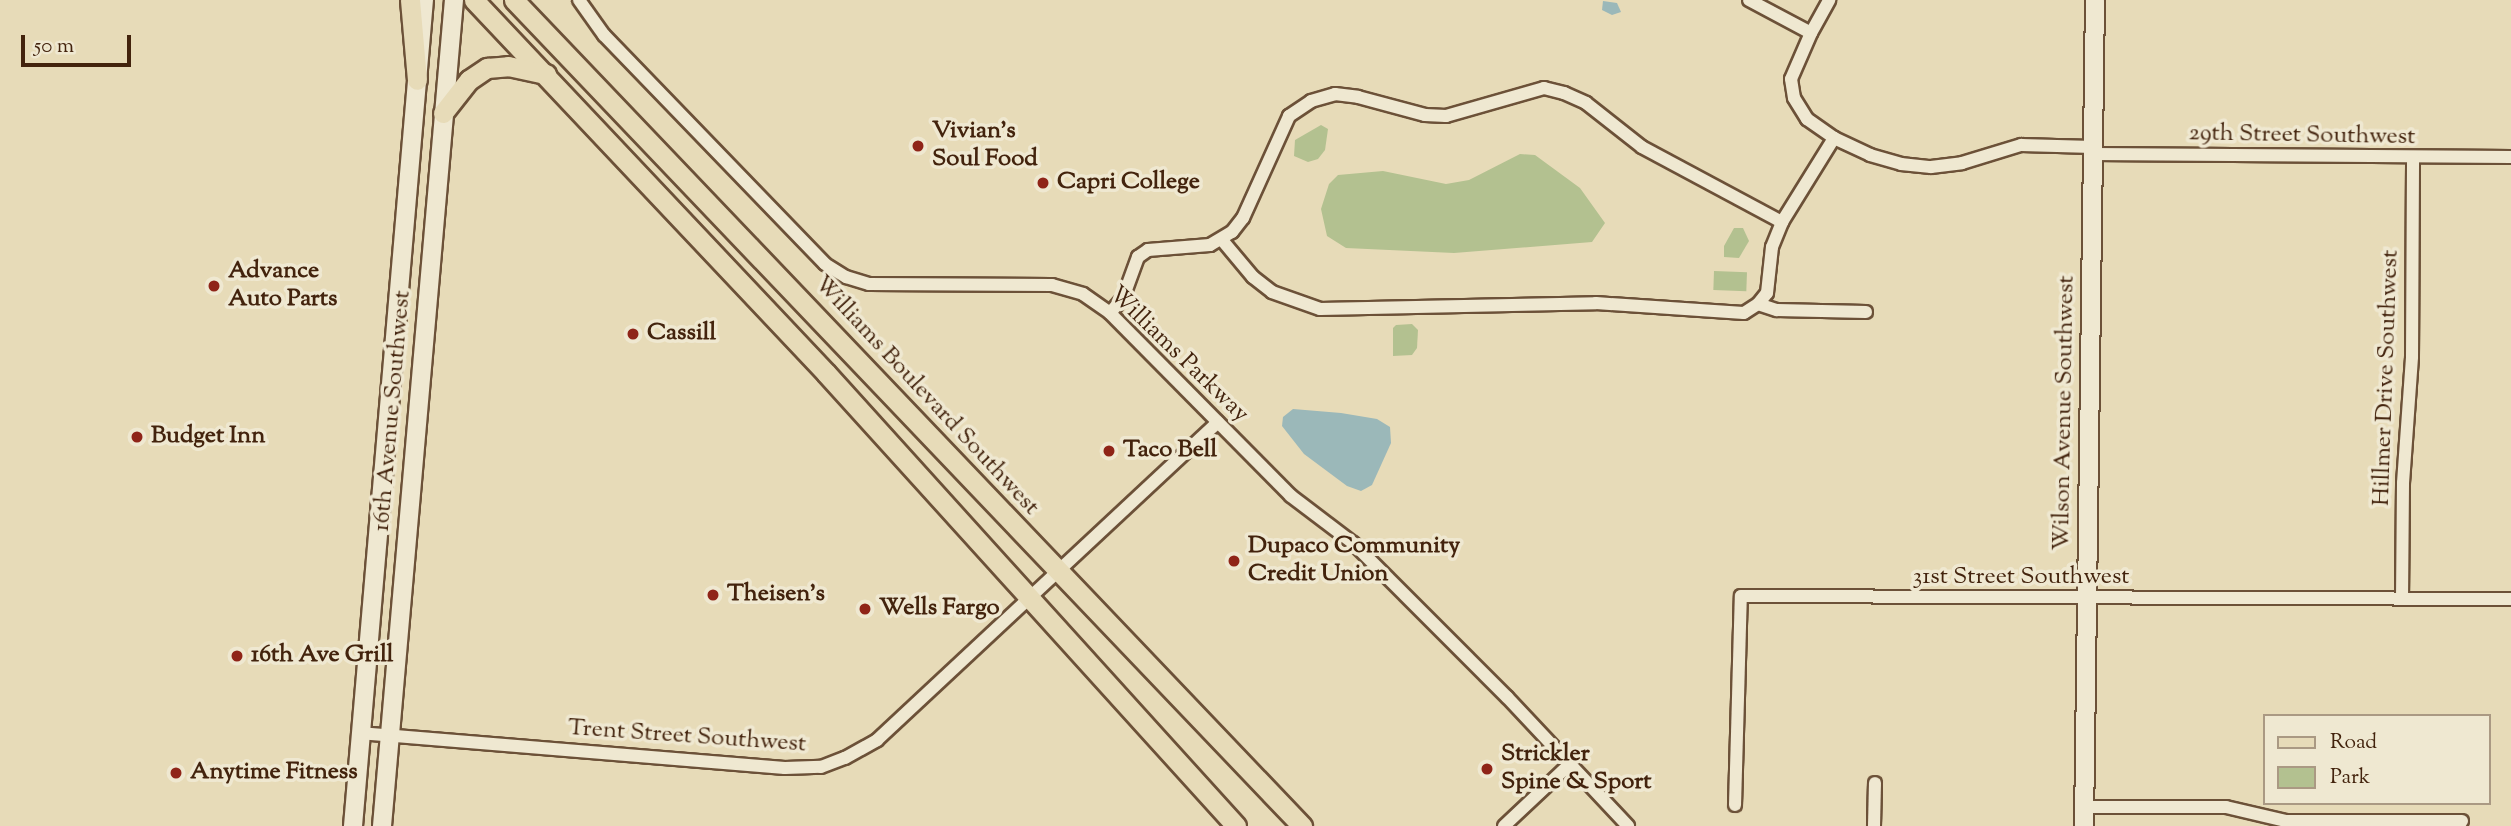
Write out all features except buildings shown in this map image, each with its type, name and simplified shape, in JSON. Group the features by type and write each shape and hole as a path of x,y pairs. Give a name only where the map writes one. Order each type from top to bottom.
{"main road":[{"path":"410,0 417,80"},
{"name":"16th Avenue Southwest","path":"353,826 424,0"},
{"name":"16th Avenue Southwest","path":"382,826 454,0"},
{"path":"474,0 826,373 1236,826"},
{"name":"Williams Boulevard Southwest","path":"514,0 1302,826"},
{"path":"523,0 545,32"},
{"name":"Wilson Avenue Southwest","path":"2084,826 2095,0"},
{"path":"443,113 469,80 487,68 508,66 546,74"}],"street":[{"name":"Williams Parkway","path":"579,0 604,34 825,264 846,276 869,284 1052,285 1083,294 1110,313 1291,496 1353,543 1628,826"},
{"path":"1749,0 1811,33"},
{"name":"29th Street Southwest","path":"1829,0 1791,79 1794,98 1807,119 1834,138 1870,155 1901,164 1931,167 1962,163 2021,145 2093,150 2413,158 2511,157"},
{"path":"1110,313 1123,298 1138,257 1148,250 1197,248 1222,240 1243,218 1289,116 1311,102 1335,94 1358,97 1425,115 1446,116 1544,88 1564,93 1586,103 1642,147 1782,222"},
{"path":"1222,240 1252,277 1272,292 1320,309 1596,303 1725,314 1744,313 1758,304 1767,293 1772,247 1782,222 1834,138"},
{"name":"Hillmer Drive Southwest","path":"2402,599 2403,483 2413,356 2413,158"},
{"path":"1758,304 1777,310 1866,312"},
{"name":"Trent Street Southwest","path":"359,733 785,768 821,767 845,758 877,740 1027,596 1218,422"},
{"name":"31st Street Southwest","path":"1735,805 1741,596 2087,600 2511,599"},
{"path":"1504,826 1570,764"},
{"path":"1874,826 1875,783"},
{"path":"2084,807 2226,807 2286,821 2462,821"}],"green space":[{"path":"1321,125 1328,129 1325,150 1318,159 1308,162 1294,156 1295,140"},
{"path":"1520,154 1535,155 1580,188 1605,223 1592,242 1454,253 1346,248 1327,236 1321,209 1329,184 1338,175 1383,171 1446,184 1469,180"},
{"path":"1734,228 1743,228 1749,241 1739,258 1724,257 1724,246"},
{"path":"1714,271 1747,272 1746,291 1713,290"},
{"path":"1412,324 1418,330 1417,348 1412,355 1393,356 1393,328 1396,325"}],"water":[{"path":"1603,1 1617,3 1621,12 1612,15 1602,10"},
{"path":"1293,409 1377,419 1390,427 1391,443 1372,485 1361,491 1347,486 1304,454 1282,426 1283,417"}],"place":[{"name":"Vivian's Soul Food","path":"918,146"},
{"name":"Capri College","path":"1043,183"},
{"name":"Advance Auto Parts","path":"214,286"},
{"name":"Cassill","path":"633,334"},
{"name":"Budget Inn","path":"137,437"},
{"name":"Taco Bell","path":"1109,451"},
{"name":"Dupaco Community Credit Union","path":"1234,561"},
{"name":"Theisen's","path":"713,595"},
{"name":"Wells Fargo","path":"865,609"},
{"name":"16th Ave Grill","path":"237,656"},
{"name":"Strickler Spine & Sport","path":"1487,769"},
{"name":"Anytime Fitness","path":"176,773"}]}
